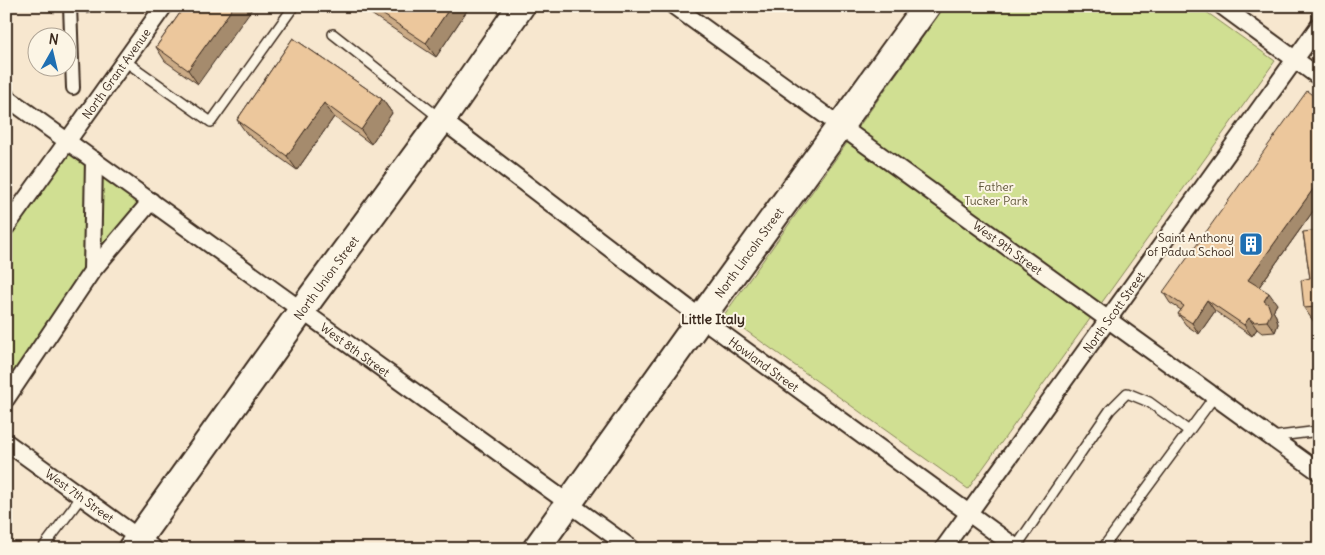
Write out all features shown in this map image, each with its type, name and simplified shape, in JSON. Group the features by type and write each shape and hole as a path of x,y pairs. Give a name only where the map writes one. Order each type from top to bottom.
{"main road":[{"name":"North Union Street","path":"141,545 302,310 442,120 521,6"},
{"name":"North Lincoln Street","path":"536,549 927,6"}],"street":[{"path":"70,6 73,88"},
{"name":"North Grant Avenue","path":"6,227 164,6"},
{"name":"West 9th Street","path":"674,6 1319,472"},
{"path":"1222,6 1319,77"},
{"name":"North Scott Street","path":"943,549 1319,26"},
{"name":"West 8th Street","path":"6,97 632,549"},
{"name":"Howland Street","path":"442,120 701,318 1017,548"},
{"path":"92,271 94,160"},
{"path":"6,399 92,271 151,201"},
{"name":"West 7th Street","path":"6,442 82,496 141,545"}],"lane":[{"path":"125,61 211,122 294,6"},
{"path":"333,34 442,120"},
{"path":"1017,548 1110,410 1127,393 1149,402 1189,431"},
{"path":"1102,549 1214,397"},
{"path":"1270,437 1319,431"},
{"path":"42,549 82,496"}],"green space":[{"name":"Father Tucker Park","path":"945,6 1198,6 1275,61 968,489 724,315"},
{"path":"68,141 151,201 6,399 6,227"}],"building":[{"path":"185,6 234,6 188,70 156,47"},
{"path":"370,6 451,6 426,43"},
{"path":"293,38 382,99 361,130 324,103 287,156 237,120"},
{"name":"Saint Anthony of Padua School","path":"1307,91 1319,100 1319,181 1248,280 1269,293 1264,301 1268,304 1271,313 1267,321 1254,322 1249,318 1244,325 1207,300 1192,323 1178,314 1184,306 1163,292"},
{"path":"1319,230 1319,323 1316,307 1304,308 1301,280 1310,278 1303,232"}],"place":[{"name":"Saint Anthony of Padua School","path":"1251,244"}],"district":[{"name":"Little Italy","path":"713,319"}]}
